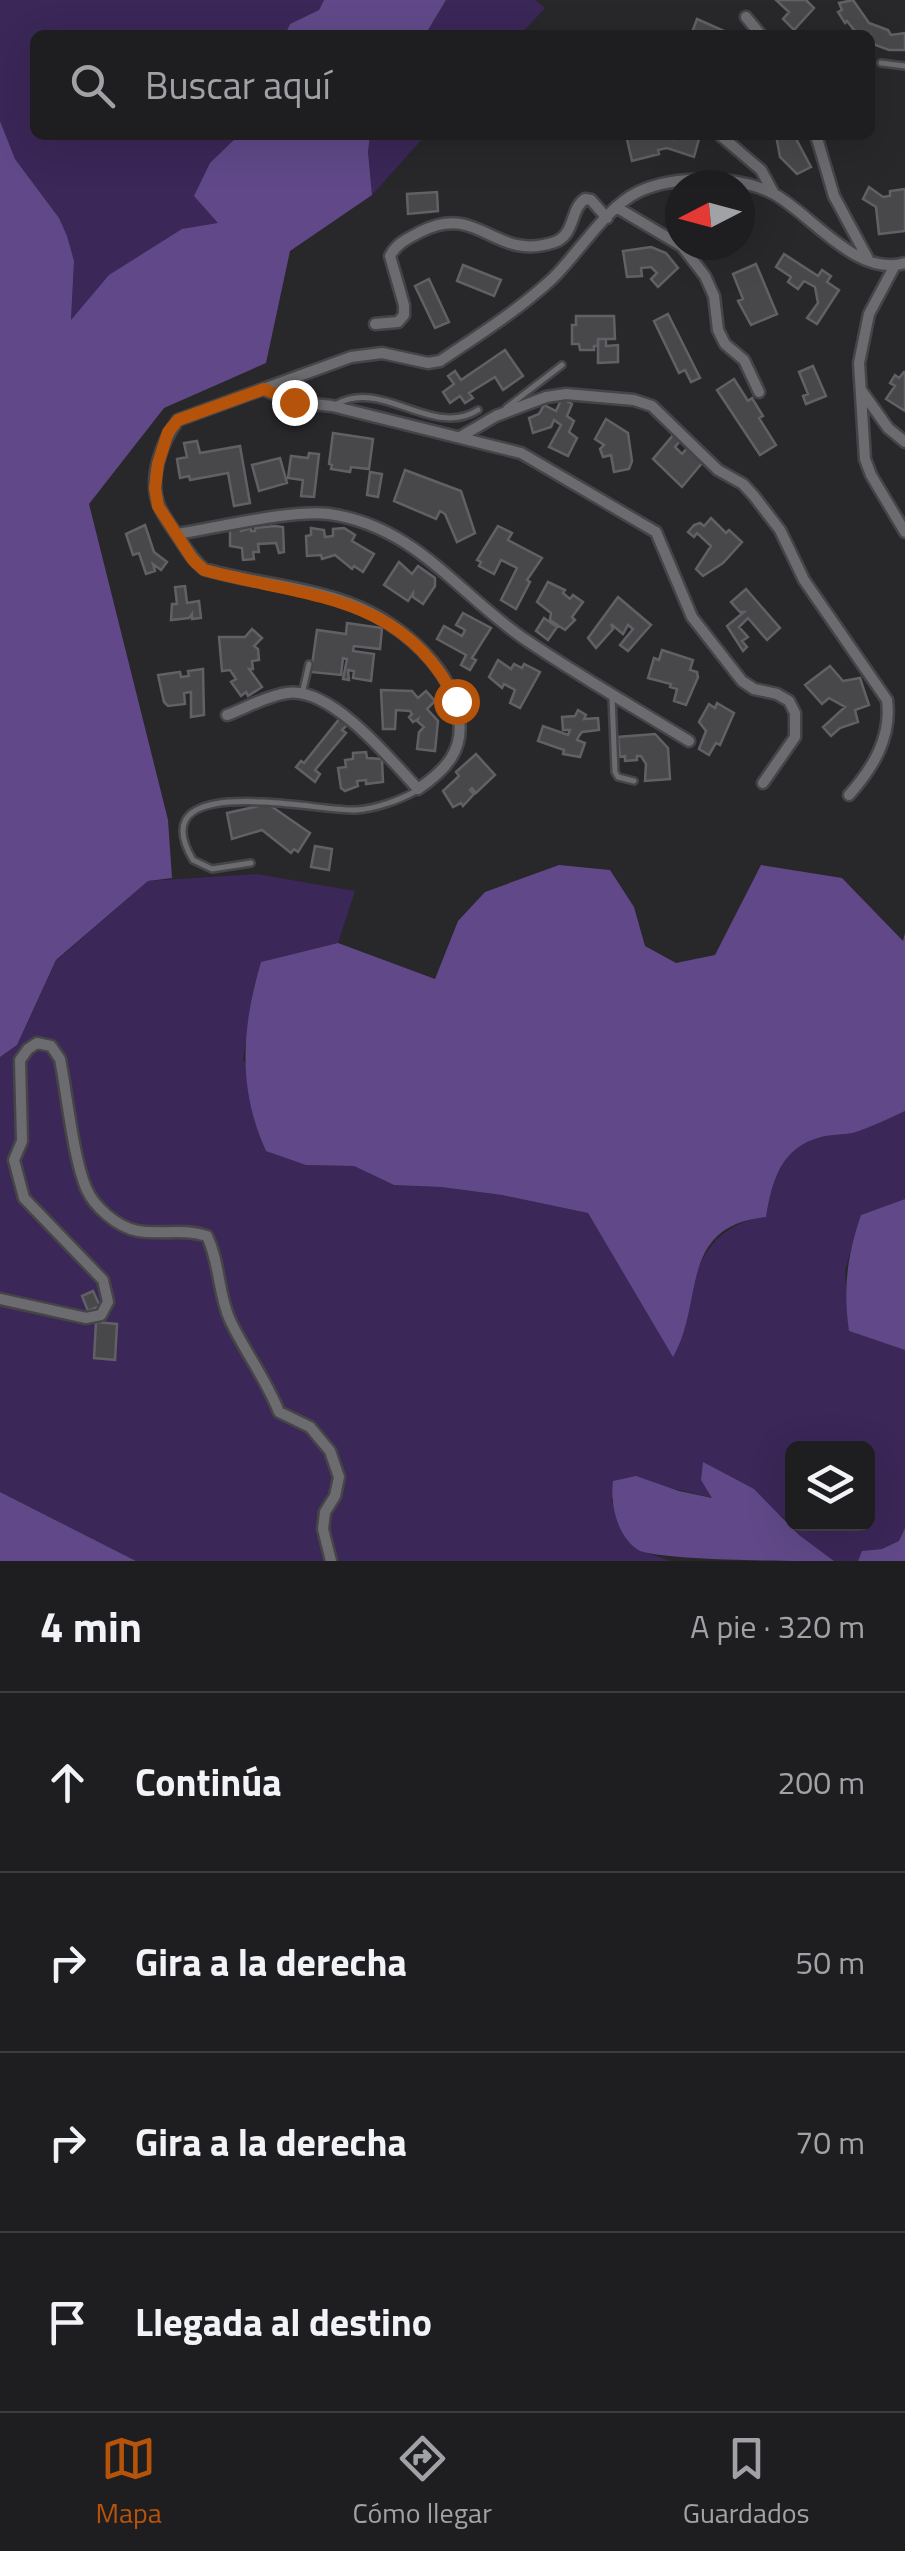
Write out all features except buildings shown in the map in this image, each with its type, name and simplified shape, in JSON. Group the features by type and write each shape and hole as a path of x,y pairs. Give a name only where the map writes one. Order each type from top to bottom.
{"street":[{"path":"746,17 757,30"},
{"path":"726,140 761,170 775,194"},
{"path":"817,140 834,196 869,260"},
{"path":"227,715 290,692 302,694 340,711 360,726 418,789 451,762 460,723 456,701 446,680 428,657 374,616 340,600 204,570 193,560 158,506 158,464 168,432 189,414 350,357 368,354 428,363 440,361 506,319 554,277 616,207 638,192 688,181 754,186 775,194 848,251 869,260 899,265 869,314 862,337 860,388 865,459 870,475 905,532"},
{"path":"375,324 398,322 404,315 390,256 396,244 430,227 443,222 464,223 510,246 527,249 560,240 572,225 578,204 585,199 592,200 608,218"},
{"path":"616,207 665,236"},
{"path":"695,260 714,296 718,330 724,344 744,360 760,392"},
{"path":"860,388 888,428 905,442"},
{"path":"264,389 294,402 332,406 521,453 656,532 682,598 702,630 742,680 754,689 777,694 789,702 795,713 795,737 763,784"},
{"path":"460,437 496,416 546,397 566,394 634,400 652,406 718,470 742,484 780,530 804,580 888,700 890,717 879,753 868,774 848,795"},
{"path":"177,534 312,512 380,529 425,554 522,638 689,741"},
{"path":"0,1299 86,1318 101,1315 108,1302 103,1280 24,1198 14,1160 22,1141 20,1060 37,1043 51,1046 60,1059 85,1186 96,1205 136,1231 194,1232 207,1236 216,1254 230,1320 267,1382 279,1412 310,1427 330,1451 339,1478 335,1496 325,1512 323,1529 331,1561"}],"lane":[{"path":"881,62 905,66"},
{"path":"496,416 562,365"},
{"path":"332,406 348,397 362,396 446,420 462,420 478,410"},
{"path":"302,694 309,664"},
{"path":"612,694 615,772 618,778 634,781"},
{"path":"251,863 212,869 193,860 184,838 189,814 212,803 244,801 358,810 404,798 418,789"}],"shaded area":[{"path":"0,0 324,0 319,10 290,24 287,30 30,30 30,140 238,140 219,223 71,321 74,261 59,218 15,159 0,121"},
{"path":"324,0 446,0 428,30 287,30 290,24 319,10"},
{"path":"446,0 535,0 545,8 525,30 428,30"},
{"path":"0,121 15,159 59,218 67,236 74,261 71,320 109,275 182,229 218,223 194,196 210,163 234,140 369,140 372,195 290,251 266,363 164,408 89,504 168,820 172,878 148,881 56,960 17,1045 0,1057"},
{"path":"369,140 422,140 372,195"},
{"path":"559,865 610,870 634,907 645,946 676,963 715,955 761,865 842,878 903,941 905,933 905,1111 853,1133 807,1142 788,1157 775,1179 766,1217 738,1223 718,1235 706,1251 683,1336 673,1357 588,1213 502,1195 394,1185 354,1166 306,1165 266,1151 250,1104 245,1057 261,962 338,943 435,979 458,921 485,892"},
{"path":"257,874 355,891 338,943 261,962 254,987 243,1059 306,1165 354,1166 394,1185 502,1195 588,1213 673,1356 690,1288 709,1249 723,1234 742,1223 766,1217 775,1178 796,1148 821,1136 853,1133 905,1111 905,1199 861,1215 845,1270 849,1331 905,1350 905,1528 899,1541 882,1549 862,1551 858,1561 834,1561 795,1531 875,1531 875,1441 785,1441 785,1519 704,1463 701,1480 713,1498 658,1485 611,1498 619,1525 638,1550 671,1561 136,1561 0,1492 0,1057 17,1045 56,961 148,881"},
{"path":"905,1199 905,1350 849,1331 846,1287 861,1215"},
{"path":"703,1462 754,1489 785,1521 785,1531 795,1531 834,1561 678,1557 640,1551 626,1538 617,1520 613,1481 636,1476 712,1498 701,1480"},
{"path":"0,1492 136,1561 0,1561"},
{"path":"905,1528 905,1561 858,1561 862,1551 882,1549 899,1541"}],"route":[{"path":"294,402 264,389 178,420 168,432 158,464 158,506 193,560 204,570 340,600 374,616 428,657 456,701"}]}
